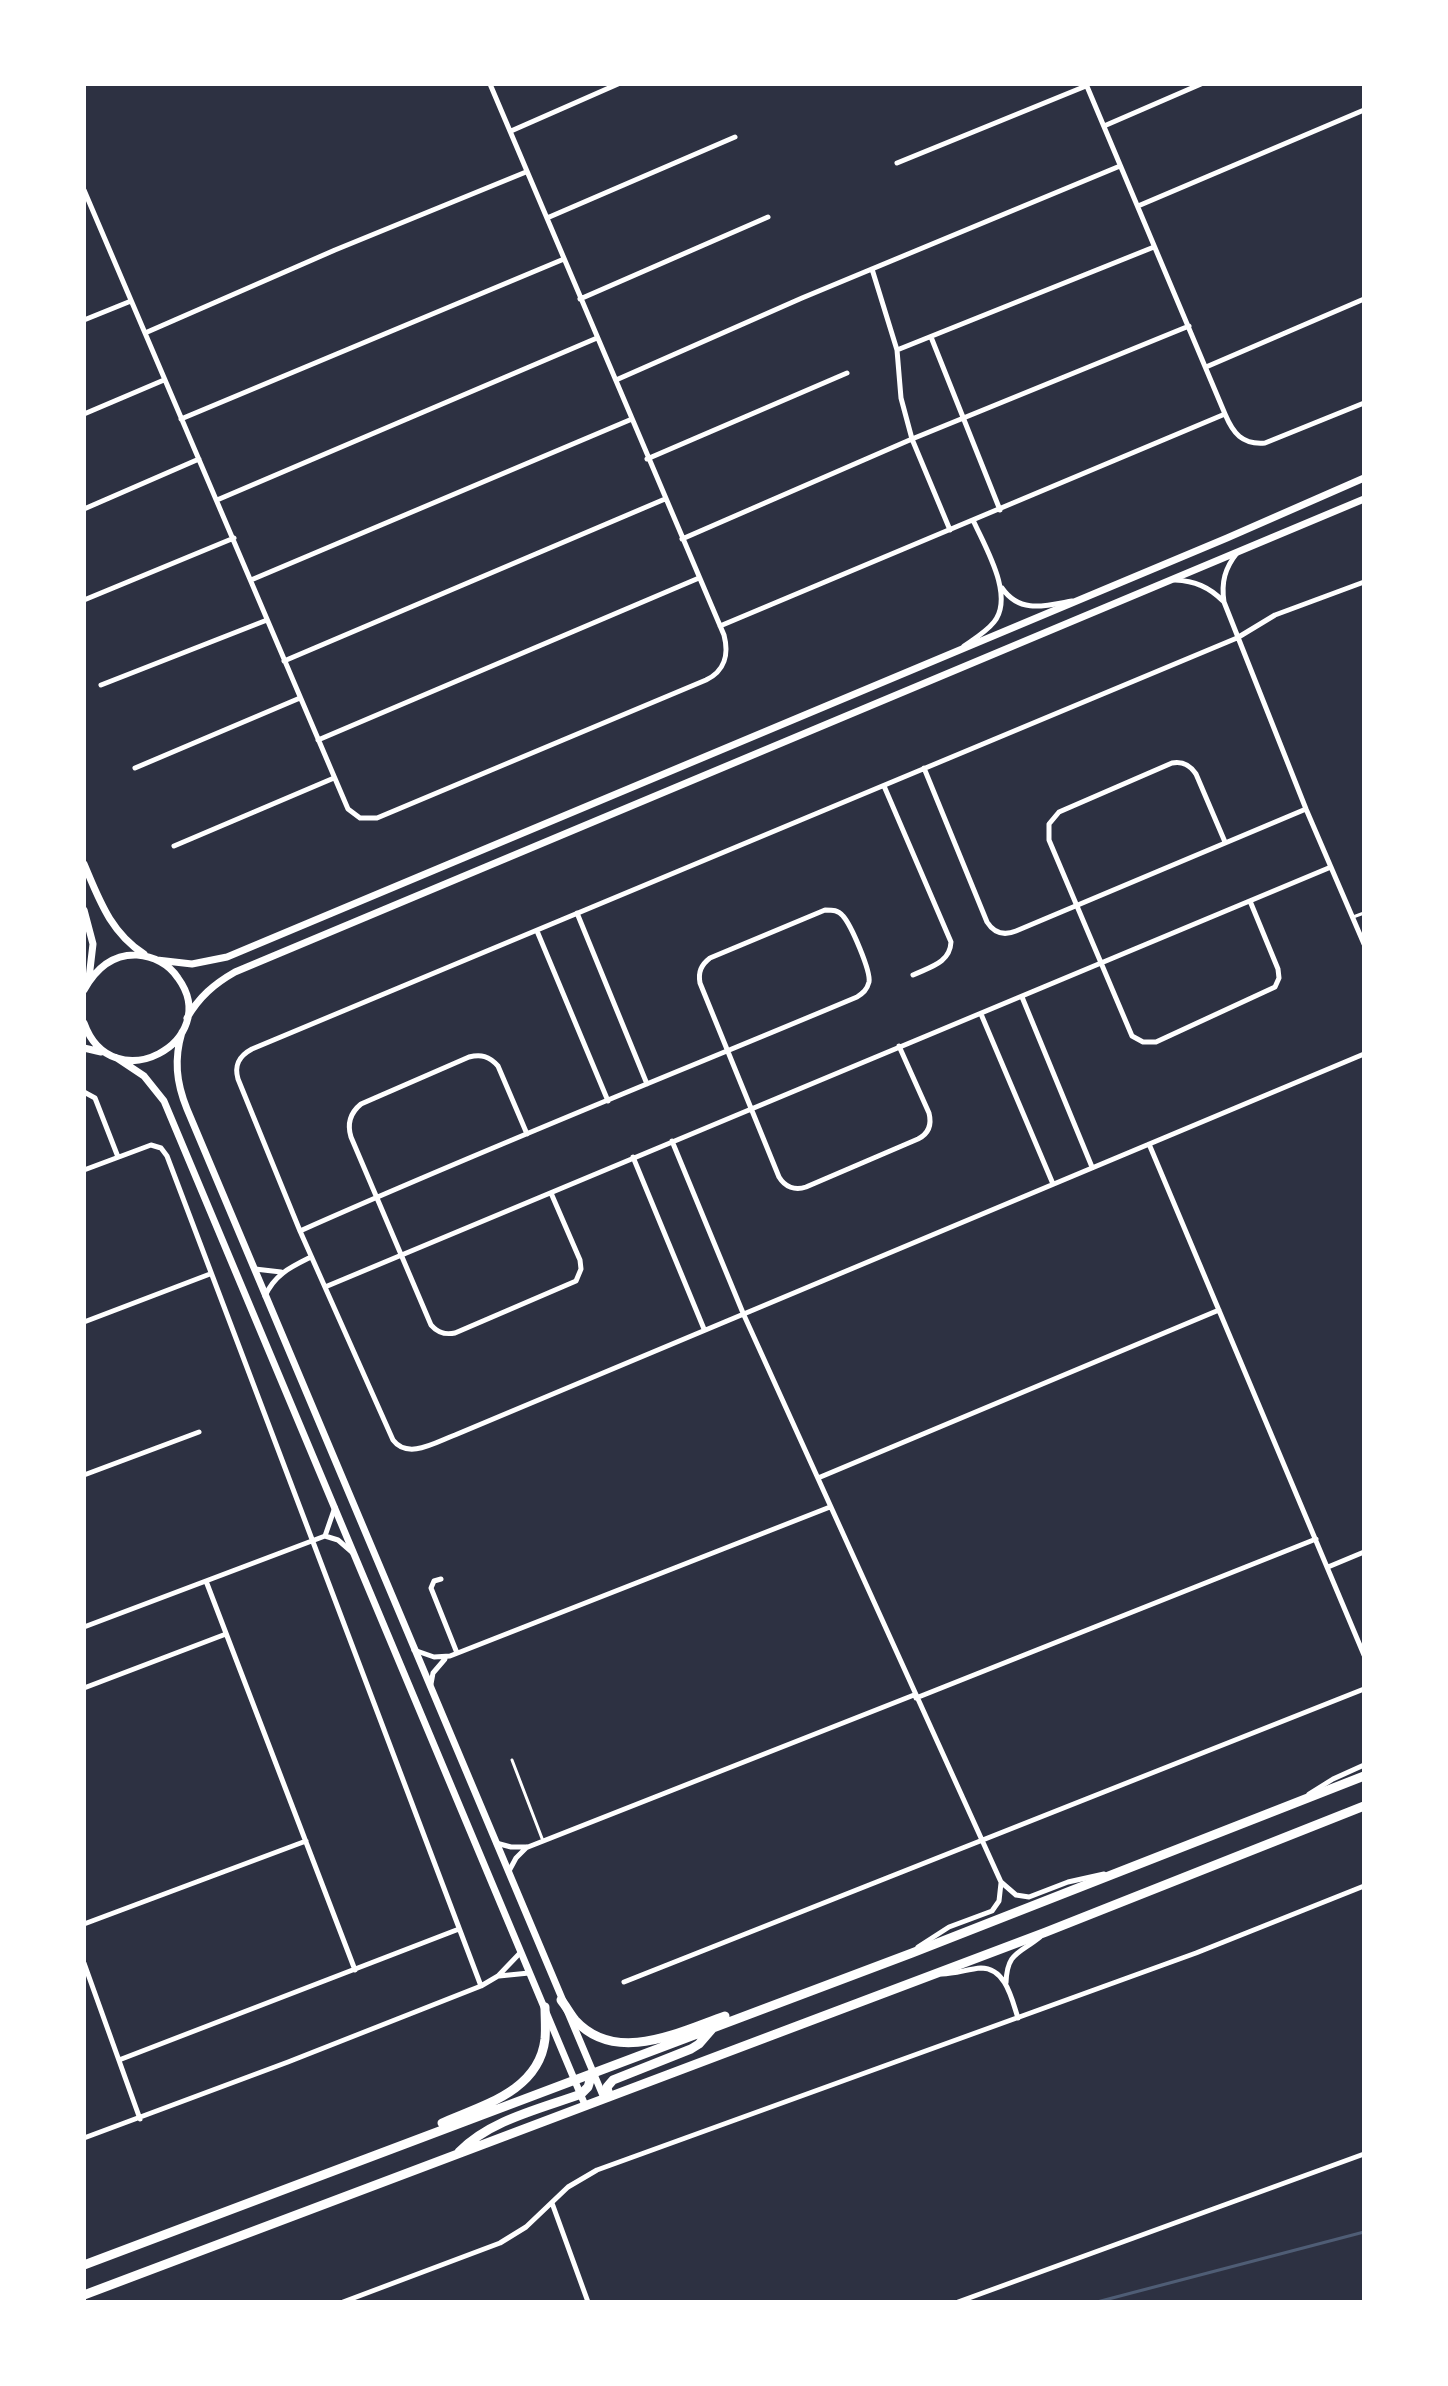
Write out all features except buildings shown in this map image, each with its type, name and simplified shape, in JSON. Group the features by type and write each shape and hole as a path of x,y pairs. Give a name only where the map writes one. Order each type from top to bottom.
{"main road":[{"path":"84,2265 912,1953 1364,1776"},
{"path":"84,2295 1046,1932 1364,1806"},
{"path":"561,2000 584,2028 605,2040 629,2044 657,2040 759,2004 801,1995"},
{"path":"375,2154 501,2097 520,2085 534,2069 543,2050 545,2007"},
{"path":"606,2097 607,2087 613,2080 691,2049 714,2027"},
{"path":"456,2154 483,2132 581,2094 588,2087 592,2074"}],"street":[{"path":"84,190 348,809 360,818 377,818 713,677 720,671 727,654 727,644 720,626 490,84"},
{"path":"511,131 618,84"},
{"path":"1104,126 1201,84"},
{"path":"897,163 1086,85 1237,436 1255,444 1265,443 1364,403"},
{"path":"1138,206 1364,110"},
{"path":"547,218 735,137"},
{"path":"616,380 802,298 1120,166"},
{"path":"145,333 335,250 526,172"},
{"path":"580,299 768,217"},
{"path":"897,350 1154,247"},
{"path":"181,419 564,259"},
{"path":"872,269 897,350 901,398 912,439 950,530"},
{"path":"1206,367 1364,299"},
{"path":"84,320 131,301"},
{"path":"682,539 912,439 1189,326"},
{"path":"931,337 1000,510"},
{"path":"217,500 597,338"},
{"path":"647,459 847,373"},
{"path":"84,414 164,380"},
{"path":"720,626 1225,414"},
{"path":"251,580 632,419"},
{"path":"84,509 199,459"},
{"path":"86,987 103,966 113,960 137,955 192,964 227,957 1364,478"},
{"path":"284,661 665,499"},
{"path":"606,2097 592,2074 181,1095 176,1063 187,1018 212,987 235,972 1364,499"},
{"path":"973,520 1001,586 1014,601 1033,607 1077,600"},
{"path":"84,600 234,538"},
{"path":"1238,553 1226,570 1224,602 1306,809 1364,944"},
{"path":"318,740 699,578"},
{"path":"1174,580 1206,587 1224,602"},
{"path":"1364,582 1275,615 1237,638 252,1049 240,1058 236,1070 311,1257 393,1440 400,1448 408,1450 455,1435 1364,1054"},
{"path":"957,651 993,623 1002,606 1001,586"},
{"path":"101,685 267,620"},
{"path":"135,768 300,698"},
{"path":"1225,842 1192,768 1182,763 1172,763 1059,812 1052,818 1048,829 1049,840 1132,1036 1143,1042 1156,1042 1275,987 1279,978 1278,969 1250,901"},
{"path":"924,768 990,927 1000,933 1010,933 1306,809"},
{"path":"174,846 334,778"},
{"path":"884,786 951,942 944,960 913,975"},
{"path":"84,864 111,923 128,942 172,970 182,984 188,1001 187,1018"},
{"path":"325,1287 1331,867"},
{"path":"84,910 93,944 86,987"},
{"path":"300,1231 376,1197 608,1101 647,1084 727,1051 857,997 866,990 870,980 868,968 845,918 831,910 820,912 710,958 700,969 700,983 727,1051 782,1181 801,1189 918,1139 929,1128 929,1113 899,1046"},
{"path":"577,913 647,1084"},
{"path":"537,931 608,1101"},
{"path":"1022,997 1092,1167"},
{"path":"981,1014 1053,1184"},
{"path":"84,1023 90,1036 106,1053"},
{"path":"117,1058 142,1060 155,1057 166,1051 182,1032"},
{"path":"84,1048 117,1058 144,1076 164,1101 585,2105"},
{"path":"527,1134 498,1066 482,1055 469,1057 361,1104 354,1111 350,1132 435,1330 448,1334 469,1327 572,1284 578,1277 580,1260 551,1193"},
{"path":"84,1092 95,1098 118,1157"},
{"path":"672,1141 743,1313 1001,1882 1001,1895 992,1911 949,1927 912,1953"},
{"path":"1149,1144 1364,1655"},
{"path":"84,1170 151,1145 165,1152 481,1986"},
{"path":"633,1157 704,1329"},
{"path":"265,1296 282,1272 311,1257"},
{"path":"252,1268 282,1272"},
{"path":"84,1322 210,1274"},
{"path":"818,1478 1219,1310"},
{"path":"84,1475 199,1432"},
{"path":"325,1536 335,1506"},
{"path":"430,1688 433,1673 450,1656 830,1507"},
{"path":"84,1627 325,1536 338,1540 356,1556"},
{"path":"508,1873 516,1858 528,1847 1316,1539"},
{"path":"1328,1567 1364,1552"},
{"path":"441,1579 434,1581 431,1588 457,1653"},
{"path":"206,1581 355,1970"},
{"path":"84,1688 226,1634"},
{"path":"414,1649 434,1657 450,1656"},
{"path":"624,1982 1364,1689"},
{"path":"1301,1801 1322,1785 1364,1765"},
{"path":"84,1924 306,1841"},
{"path":"495,1843 528,1847"},
{"path":"1001,1882 1016,1895 1029,1897 1080,1879 1117,1874"},
{"path":"343,2302 495,2245 526,2227 577,2181 597,2170 1196,1953 1364,1886"},
{"path":"119,2060 459,1929"},
{"path":"1006,1984 1012,1957 1046,1932"},
{"path":"84,2138 481,1986 498,1976 520,1953"},
{"path":"84,1963 140,2119"},
{"path":"935,1974 984,1968 997,1973 1006,1984 1018,2018"},
{"path":"498,1976 529,1973"},
{"path":"958,2302 1364,2154"},
{"path":"552,2203 588,2302"}],"lane":[{"path":"1353,917 1364,913"},
{"path":"512,1760 543,1841"}],"waterway":[{"path":"1097,2302 1364,2232"}]}
